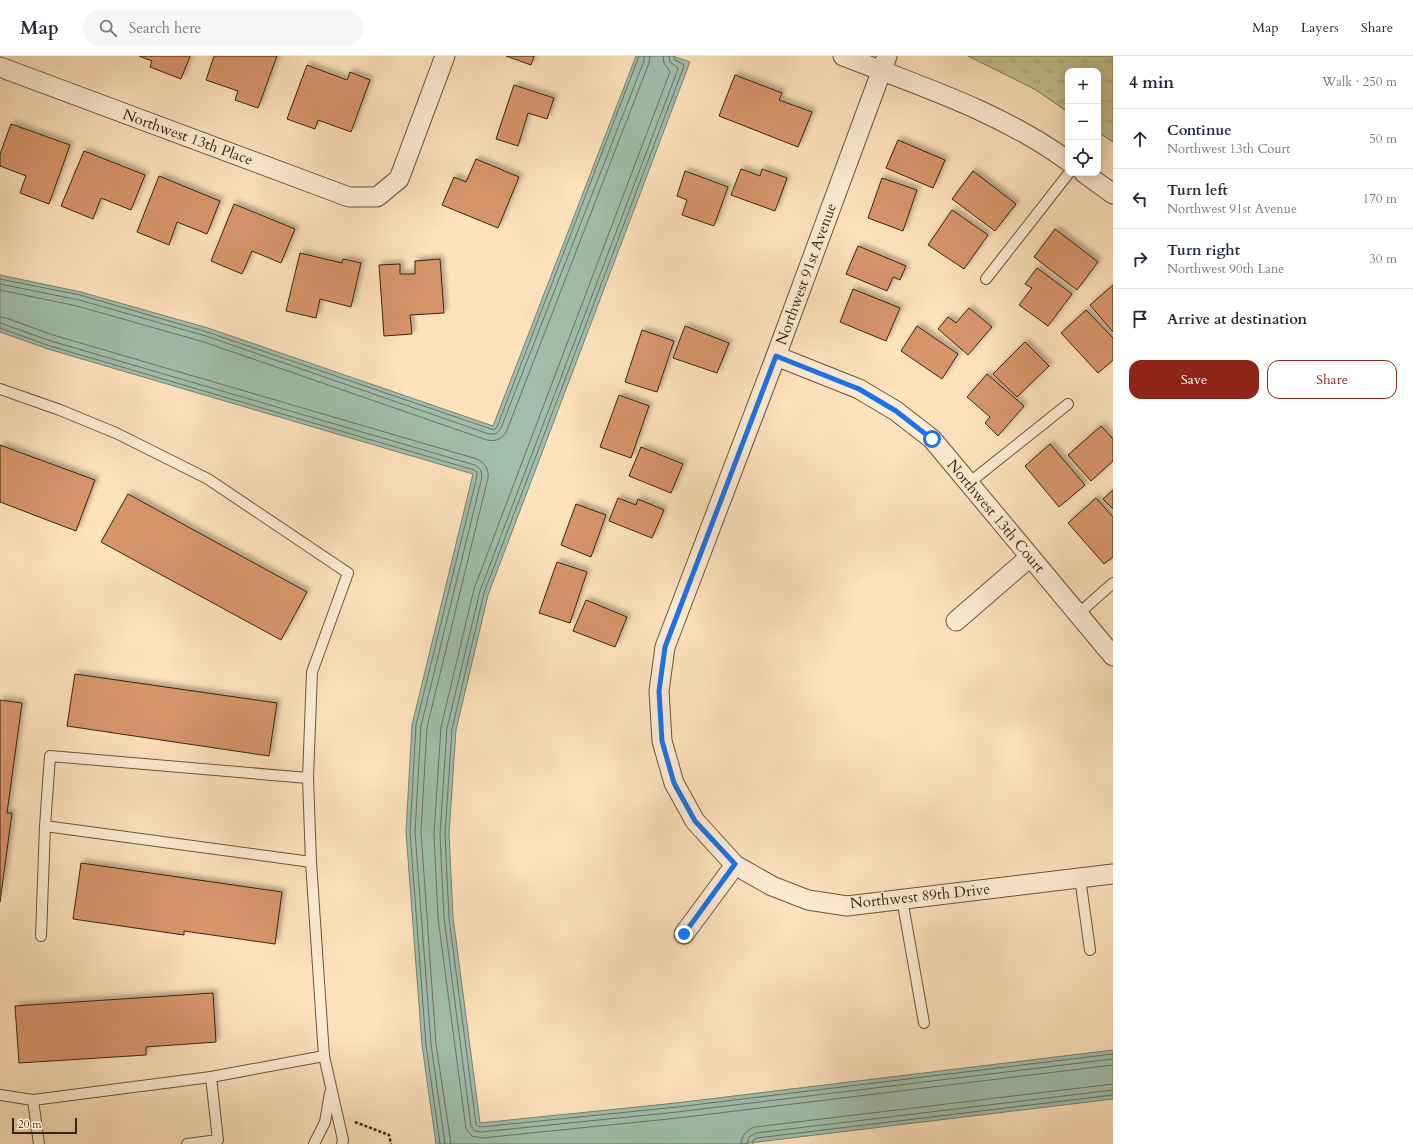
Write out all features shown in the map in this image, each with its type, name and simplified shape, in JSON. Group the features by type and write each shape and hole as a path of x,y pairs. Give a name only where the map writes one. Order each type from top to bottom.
{"street":[{"name":"Northwest 13th Place","path":"0,67 349,197 377,196 399,179 445,56"},
{"path":"843,56 883,63 986,113 1051,149 1065,159"},
{"name":"Northwest 91st Avenue","path":"735,864 695,821 674,783 662,741 659,691 665,647 776,356 883,63"},
{"path":"1088,176 1113,194"},
{"name":"Northwest 13th Court","path":"776,356 859,389 896,411 932,439 1113,656"},
{"path":"956,621 1030,557"},
{"path":"684,934 735,864"},
{"name":"Northwest 89th Drive","path":"735,864 772,886 808,900 847,906 1113,874"}],"lane":[{"path":"986,279 1067,176"},
{"path":"0,389 60,410 116,433 208,479 348,573 312,672 308,778 311,862 324,1056 343,1140 342,1144"},
{"path":"969,483 1068,404"},
{"path":"1078,614 1113,583"},
{"path":"41,936 45,826 50,756 308,778"},
{"path":"45,826 311,862"},
{"path":"1080,878 1090,950"},
{"path":"902,899 924,1023"},
{"path":"0,1095 32,1100 211,1077 324,1056"},
{"path":"187,1144 218,1140 211,1077"},
{"path":"314,1144 324,1122 331,1089"},
{"path":"32,1100 39,1144"}],"path":[{"path":"355,1122 389,1135 391,1144"}],"green space":[{"path":"968,56 1113,56 1113,142 1101,134 1101,68 1065,68 1065,110 1036,90"}],"water":[{"path":"636,56 673,56 690,62 488,595 456,730 449,834 453,917 480,1123 676,1103 1113,1050 1113,1099 741,1144 436,1144 422,1045 406,832 412,725 473,474 48,349 0,332 0,275 81,292 208,328 493,426"}],"building":[{"path":"139,56 190,56 181,79 150,67 152,61"},
{"path":"214,56 277,56 258,108 235,100 238,91 206,80"},
{"path":"506,56 534,56 531,65"},
{"path":"307,65 347,80 350,72 370,80 351,132 318,120 315,129 287,119"},
{"path":"735,75 782,93 779,100 812,112 798,147 719,116"},
{"path":"514,85 554,98 547,119 528,113 518,146 496,139"},
{"path":"11,124 70,145 49,204 20,193 26,176 0,166 0,154"},
{"path":"898,140 945,160 933,188 886,168"},
{"path":"84,151 145,175 131,210 101,198 93,219 61,206"},
{"path":"476,159 519,177 498,228 442,205 454,177 466,182"},
{"path":"741,169 760,176 762,169 787,178 775,211 731,195"},
{"path":"685,171 728,187 714,226 682,215 687,200 677,196"},
{"path":"973,171 1016,204 995,231 952,199"},
{"path":"159,176 220,201 207,234 177,222 169,245 137,232"},
{"path":"882,178 917,190 903,231 868,218"},
{"path":"234,204 295,229 281,263 252,251 242,274 211,261"},
{"path":"952,210 988,235 964,269 928,245"},
{"path":"1055,229 1098,262 1077,290 1034,257"},
{"path":"858,246 906,266 900,280 893,277 887,291 846,274"},
{"path":"300,253 342,263 343,259 361,263 351,307 320,299 316,318 286,311"},
{"path":"440,259 444,313 410,315 412,334 384,336 379,265 400,264 400,274 415,274 415,261"},
{"path":"1037,268 1072,294 1048,326 1019,305 1032,288 1025,284"},
{"path":"1113,285 1113,332 1090,305"},
{"path":"853,289 900,308 886,341 840,322"},
{"path":"969,308 992,327 968,355 938,329 948,317 956,323"},
{"path":"1086,310 1113,338 1113,360 1098,373 1061,333"},
{"path":"685,326 729,343 717,373 673,358"},
{"path":"917,326 958,354 942,379 901,351"},
{"path":"642,330 674,341 657,392 625,382"},
{"path":"1025,342 1049,366 1017,397 993,374"},
{"path":"987,374 1024,406 998,436 985,423 990,417 967,397"},
{"path":"619,395 649,406 631,458 600,447"},
{"path":"1101,426 1113,439 1113,461 1091,481 1068,455"},
{"path":"1050,444 1085,485 1059,507 1025,466"},
{"path":"0,445 95,480 76,531 0,502"},
{"path":"641,447 683,464 671,493 629,476"},
{"path":"1113,490 1113,509 1103,499"},
{"path":"128,494 307,592 281,640 101,542"},
{"path":"618,498 636,505 638,499 664,510 652,538 609,521"},
{"path":"1096,498 1113,517 1113,557 1104,564 1068,523"},
{"path":"576,504 606,515 591,557 561,545"},
{"path":"557,562 587,572 570,623 539,613"},
{"path":"586,600 627,617 615,647 573,631"},
{"path":"75,674 277,703 269,756 67,726"},
{"path":"0,700 22,703 7,813 12,813 0,902"},
{"path":"81,863 282,892 275,944 184,931 184,935 73,919"},
{"path":"213,993 216,1042 146,1047 146,1055 19,1063 15,1006"}],"route":[{"path":"684,934 735,864 695,821 674,783 662,741 659,691 665,647 776,356 859,389 896,411 932,439"}]}
